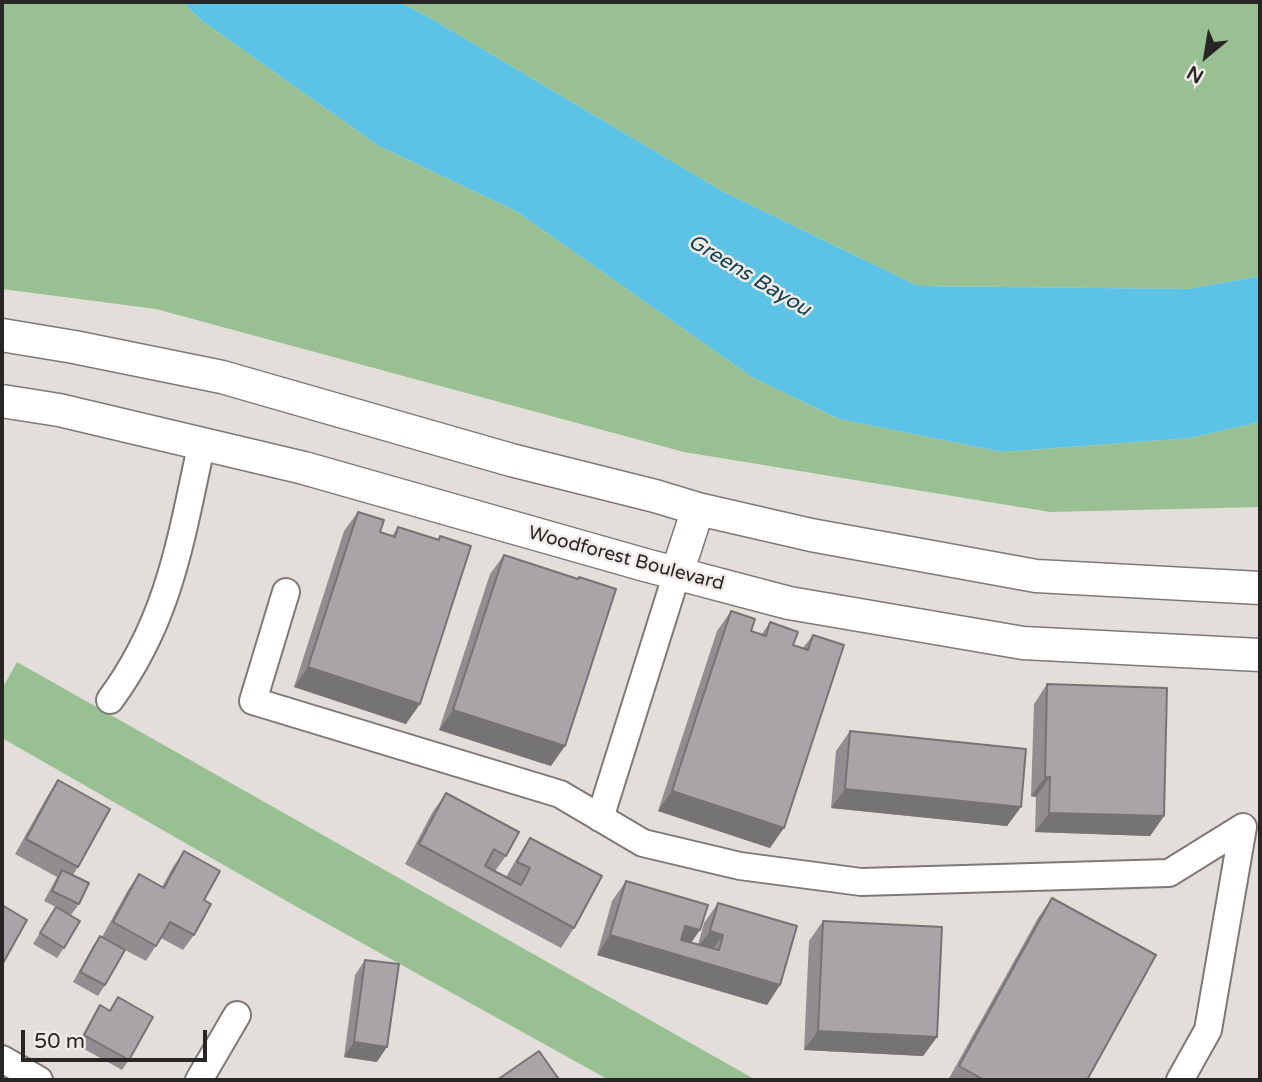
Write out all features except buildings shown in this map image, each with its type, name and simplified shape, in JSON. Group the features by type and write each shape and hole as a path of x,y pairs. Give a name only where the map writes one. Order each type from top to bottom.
{"main road":[{"path":"2,335 222,377 511,460 698,509 811,535 1036,576 1260,588"},
{"name":"Woodforest Boulevard","path":"2,401 58,410 304,468 789,603 1023,643 1260,654"},
{"path":"677,573 698,509"}],"street":[{"path":"110,700 147,642 164,602 176,561 202,442"},
{"path":"600,818 677,573"},
{"path":"286,592 253,701 560,794 643,843 740,866 861,882 1169,873 1252,822"},
{"path":"1180,1080 1208,1030 1252,822"},
{"path":"199,1080 237,1015"},
{"path":"2,1059 39,1080"}],"green space":[{"path":"2,2 183,2 201,20 379,146 516,211 752,377 839,419 1002,452 1190,438 1260,422 1260,507 1050,512 684,452 156,309 2,289"},
{"path":"399,2 1260,2 1260,276 1188,289 918,286 722,191"},
{"path":"17,662 756,1080 609,1080 297,907 2,738 2,689"}],"water":[{"name":"Greens Bayou","path":"183,2 399,2 722,191 918,286 1188,289 1260,276 1260,422 1190,438 1002,452 839,419 752,377 516,211 379,146 201,20"}]}
